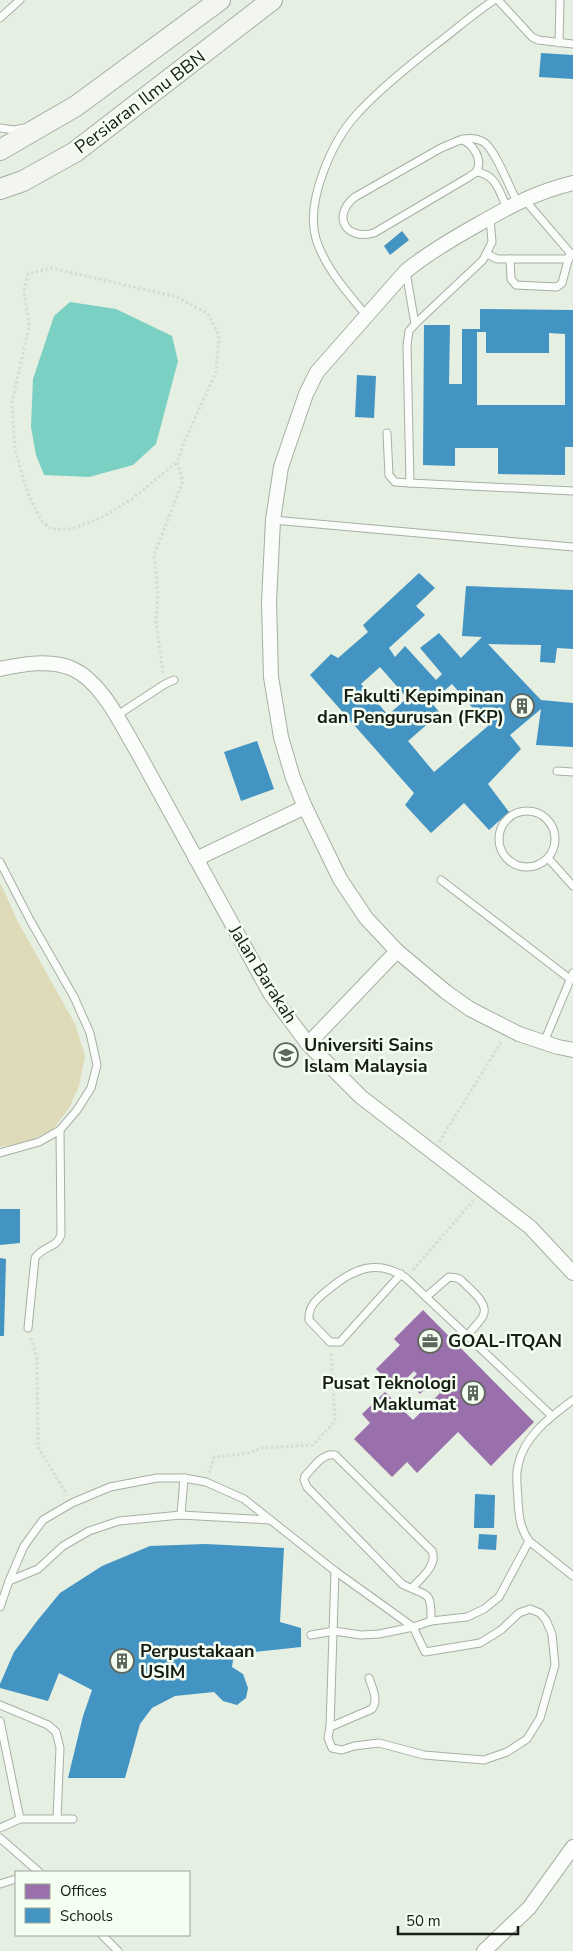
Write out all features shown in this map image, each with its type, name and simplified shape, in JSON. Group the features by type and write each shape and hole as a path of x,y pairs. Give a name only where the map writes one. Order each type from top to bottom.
{"street":[{"name":"Persiaran Ilmu BBN","path":"0,150 58,118 220,0"},
{"name":"Persiaran Ilmu BBN","path":"0,189 23,181 74,152 272,0"},
{"path":"0,205 23,181"},
{"path":"573,183 516,203 440,246 406,271 317,372 306,394 281,467 272,520 269,602 271,677 281,737 293,778 340,879 366,918 397,950 446,992 470,1008 508,1030 573,1050"},
{"name":"Jalan Barakah","path":"0,669 23,664 55,664 73,669 90,680 116,716 270,993 308,1044 362,1097 530,1227 573,1273"},
{"path":"196,858 305,807"},
{"path":"308,1044 397,950"},
{"path":"484,1951 529,1908 573,1848"}],"lane":[{"path":"0,18 20,0"},
{"path":"366,315 336,278 316,240 313,224 314,206 329,160 340,138 357,114 407,68 494,0"},
{"path":"498,0 532,37 559,44 573,44"},
{"path":"559,44 560,0"},
{"path":"0,128 14,130 58,118"},
{"path":"516,203 492,151 485,143 471,138 460,140 441,148 354,197 344,209 342,215 345,225 350,231 364,236 374,233 476,172 484,173 493,179 516,203 571,256"},
{"path":"460,140 472,145 476,152 478,166 476,172"},
{"path":"410,483 407,345 409,331 483,260 492,242 490,218"},
{"path":"487,254 497,259 571,256"},
{"path":"510,259 511,279 516,285 557,287 562,283 571,256"},
{"path":"406,271 415,324"},
{"path":"387,433 389,475 395,482 573,491"},
{"path":"272,520 573,548"},
{"path":"116,716 174,680"},
{"path":"557,771 573,772"},
{"path":"530,811 544,817 551,824 555,841 553,850 548,858 541,864 528,868 509,861 502,853 499,842 500,832 508,818 517,813 530,811"},
{"path":"548,858 573,886"},
{"path":"0,862 30,920 74,997 90,1033 98,1066 91,1088 77,1110 60,1130 39,1142 0,1154"},
{"path":"441,880 572,976 544,1042"},
{"path":"28,1328 35,1258 40,1252 55,1245 61,1236 60,1130"},
{"path":"403,1276 340,1342 330,1342 309,1320 312,1304 344,1276 370,1267 396,1271 403,1276 426,1296 468,1335 552,1416"},
{"path":"426,1296 449,1277 461,1280 480,1300 484,1310 484,1315 468,1335"},
{"path":"573,1400 552,1416 528,1442 522,1451 517,1467 520,1524 529,1541 573,1576"},
{"path":"412,1588 433,1564 434,1556 432,1551 335,1455 325,1456 305,1476 304,1480 308,1487 402,1584 412,1588 423,1591 430,1599 432,1606 431,1621"},
{"path":"0,1607 24,1546 43,1520 72,1503 110,1487 157,1478 184,1478 206,1482 244,1498 335,1571 413,1627 425,1652 480,1643 501,1630 519,1613 530,1609 540,1612 552,1634 555,1665 540,1718 526,1739 507,1752 484,1760 424,1755 379,1744 336,1750 329,1743 328,1738 330,1727 335,1571"},
{"path":"181,1515 184,1478"},
{"path":"9,1581 38,1569 62,1546 89,1530 119,1521 181,1515 270,1520"},
{"path":"311,1635 334,1631 361,1635 379,1634 431,1621 467,1617 484,1609 499,1597 529,1541"},
{"path":"330,1727 372,1709 375,1697 369,1678"},
{"path":"0,1705 48,1725 56,1732 60,1748 57,1818"},
{"path":"0,1721 20,1818"},
{"path":"0,1828 20,1818 74,1819"},
{"path":"0,1838 36,1871"},
{"path":"0,1884 15,1879"},
{"path":"103,1936 118,1951"}],"path":[{"path":"165,684 156,622 158,594 154,555 183,481 177,462 184,440 216,372 219,335 208,314 177,297 51,268 28,274 24,290 29,326 12,403 15,450 28,494 42,521 52,529 71,528 101,518 132,499 177,462"},
{"path":"432,1153 508,1030"},
{"path":"403,1276 483,1189"},
{"path":"28,1328 37,1358 38,1447 72,1503"},
{"path":"206,1482 214,1457 250,1453 261,1448 313,1445 335,1421 330,1342"}],"shaded area":[{"path":"0,882 17,920 75,1024 85,1056 79,1086 69,1108 54,1128 26,1143 0,1147"}],"water":[{"path":"70,302 116,309 172,336 178,361 156,444 133,465 89,477 44,475 36,455 31,427 33,379 54,316"}],"building: Offices":[{"name":"Pusat Teknologi Maklumat","path":"423,1310 534,1422 491,1466 458,1432 417,1473 407,1462 392,1477 354,1439 370,1423 362,1414 385,1392 413,1420 440,1393 431,1383 420,1394 409,1382 417,1374 414,1371 396,1389 376,1369 400,1345 394,1339"}],"building: Schools":[{"path":"541,53 573,55 573,79 539,77"},
{"path":"402,231 409,240 390,255 384,246"},
{"path":"480,309 573,310 573,447 565,447 565,475 498,474 498,448 455,448 455,466 423,465 424,325 450,325 449,384 462,384 462,329 480,329","holes":["477,332 486,332 486,353 549,353 549,333 565,334 565,405 477,405"]},
{"path":"357,375 376,376 374,418 355,417"},
{"name":"Fakulti Kepimpinan dan Pengurusan (FKP)","path":"419,573 435,588 416,606 425,615 389,648 395,657 405,646 436,680 442,674 420,648 439,633 461,658 482,637 462,636 466,586 573,590 573,649 557,648 555,663 540,662 541,645 488,644 541,700 573,703 573,747 536,745 541,709 510,735 521,749 488,784 509,812 489,830 464,803 431,833 405,805 414,793 310,675 331,654 338,658 368,632 363,625","holes":["380,667 407,698 388,715 361,684","452,684 488,726 434,772 408,741 440,713 431,702"]},
{"path":"257,741 274,789 241,801 224,752"},
{"path":"0,1209 20,1209 20,1243 0,1245"},
{"path":"0,1258 6,1259 4,1336 0,1336"},
{"path":"475,1494 495,1495 494,1528 474,1528"},
{"path":"479,1534 497,1535 496,1550 478,1549"},
{"name":"Perpustakaan USIM","path":"205,1544 284,1548 280,1622 301,1628 301,1647 234,1654 232,1667 243,1674 248,1688 246,1698 237,1705 223,1701 214,1692 175,1696 152,1708 140,1724 125,1778 68,1778 83,1716 92,1690 59,1673 48,1701 0,1688 14,1652 60,1593 102,1566 150,1546"}],"place":[{"name":"Fakulti Kepimpinan dan Pengurusan (FKP)","path":"522,706"},
{"name":"Universiti Sains Islam Malaysia","path":"286,1055"},
{"name":"GOAL-ITQAN","path":"430,1341"},
{"name":"Pusat Teknologi Maklumat","path":"473,1393"},
{"name":"Perpustakaan USIM","path":"122,1661"}]}
